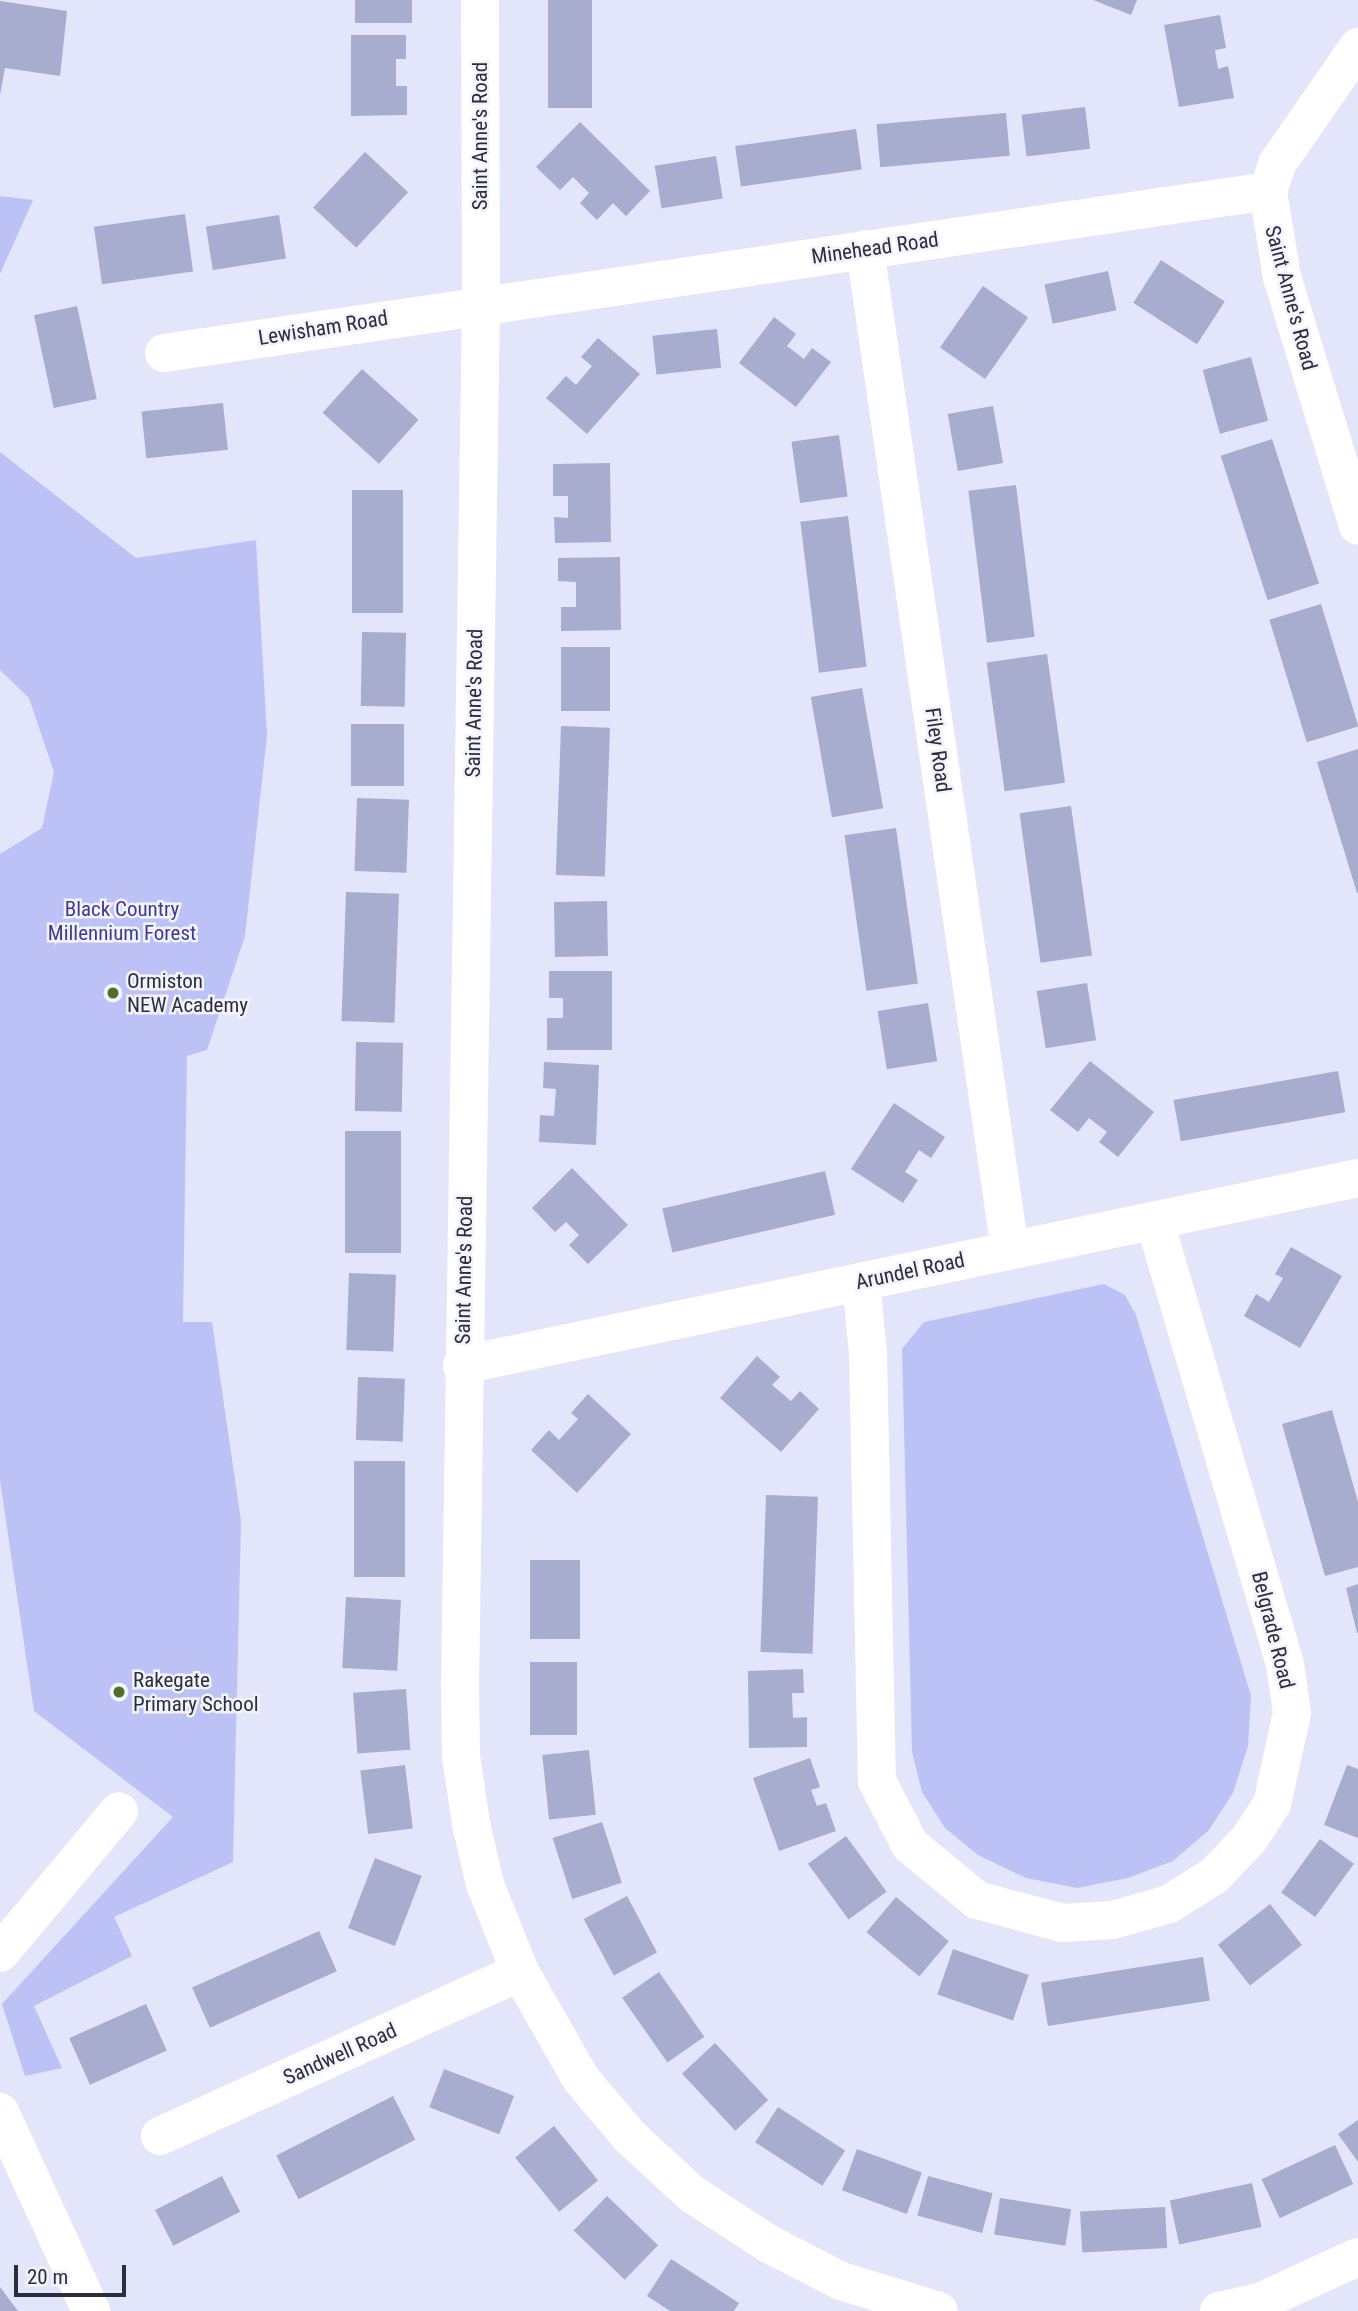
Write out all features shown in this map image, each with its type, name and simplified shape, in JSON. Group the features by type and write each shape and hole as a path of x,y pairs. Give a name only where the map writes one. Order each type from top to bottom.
{"street":[{"name":"Saint Anne's Road","path":"480,0 481,304 462,1365 461,1756 485,1884 520,1972 581,2079 630,2137 692,2194 769,2244 841,2281 939,2311"},
{"path":"1268,191 1277,164 1358,47"},
{"name":"Saint Anne's Road","path":"1268,191 1282,277 1358,526"},
{"name":"Minehead Road","path":"481,304 1268,191"},
{"name":"Filey Road","path":"865,250 1010,1250"},
{"name":"Lewisham Road","path":"164,353 481,304"},
{"name":"Arundel Road","path":"462,1365 1358,1178"},
{"name":"Belgrade Road","path":"861,1282 869,1354 877,1781 910,1846 977,1900 1062,1923 1114,1920 1169,1904 1214,1876 1249,1839 1272,1804 1292,1713 1285,1664 1156,1221"},
{"path":"0,1953 118,1811"},
{"name":"Sandwell Road","path":"160,2136 520,1972"},
{"path":"0,2112 91,2311"},
{"path":"1219,2311 1260,2302 1358,2257"}],"green space":[{"path":"0,196 33,200 0,274"},
{"name":"Black Country Millennium Forest","path":"0,452 136,558 256,540 267,735 245,936 207,1050 187,1056 183,1322 212,1322 241,1521 233,1862 114,1917 132,1956 34,2006 62,2068 25,2076 2,2004 173,1817 34,1711 0,1480 0,854 42,828 54,772 29,698 0,670"},
{"path":"1104,1284 1125,1295 1136,1315 1251,1696 1248,1746 1233,1793 1209,1830 1173,1861 1128,1878 1077,1888 1026,1878 978,1855 945,1828 922,1792 912,1752 902,1349 924,1322"}],"building":[{"path":"355,0 412,0 412,23 355,23"},
{"path":"548,0 592,0 592,108 548,108"},
{"path":"1093,0 1137,0 1131,15"},
{"path":"0,1 67,11 60,76 5,68 0,95"},
{"path":"1220,15 1226,48 1215,50 1218,69 1228,66 1234,98 1179,107 1164,25"},
{"path":"351,35 406,35 406,59 396,59 396,86 407,86 407,115 351,116"},
{"path":"1085,107 1090,149 1027,156 1021,115"},
{"path":"1006,113 1010,156 880,167 876,124"},
{"path":"580,122 650,191 626,216 613,203 597,220 580,203 589,193 573,177 560,190 536,167"},
{"path":"856,129 862,170 741,187 735,146"},
{"path":"365,152 408,192 356,248 313,208"},
{"path":"716,156 723,198 661,208 655,166"},
{"path":"185,214 193,271 102,284 94,227"},
{"path":"279,215 286,258 213,270 206,227"},
{"path":"1161,260 1225,301 1197,344 1133,303"},
{"path":"1108,271 1116,310 1053,324 1044,285"},
{"path":"983,286 1028,318 985,379 940,347"},
{"path":"77,306 97,399 54,408 34,315"},
{"path":"774,317 796,334 787,346 804,359 812,348 831,362 796,407 739,363"},
{"path":"717,329 721,368 656,375 652,336"},
{"path":"598,338 640,374 587,434 546,398 566,376 576,385 592,366 581,357"},
{"path":"1251,357 1268,421 1220,434 1203,370"},
{"path":"362,369 418,420 379,464 323,413"},
{"path":"223,403 228,450 146,458 141,412"},
{"path":"993,406 1003,463 958,471 948,414"},
{"path":"839,435 848,496 800,503 791,442"},
{"path":"1272,439 1319,584 1268,600 1221,456"},
{"path":"610,463 611,542 555,543 554,517 568,518 568,496 553,496 553,464"},
{"path":"1016,485 1035,637 987,643 968,491"},
{"path":"352,490 403,490 403,613 352,613"},
{"path":"848,516 867,667 819,673 800,522"},
{"path":"620,557 621,630 561,631 561,607 576,607 576,582 558,581 558,558"},
{"path":"1321,604 1358,727 1307,742 1269,620"},
{"path":"362,632 406,633 405,707 361,706"},
{"path":"561,647 610,647 610,711 561,711"},
{"path":"1047,654 1065,783 1005,791 987,662"},
{"path":"862,688 883,808 832,817 811,697"},
{"path":"351,724 404,724 404,786 351,786"},
{"path":"561,726 610,728 605,877 556,875"},
{"path":"1358,749 1358,893 1357,893 1317,762"},
{"path":"357,798 409,800 406,873 354,871"},
{"path":"1071,806 1092,956 1041,963 1020,813"},
{"path":"896,828 918,983 866,991 845,835"},
{"path":"346,892 399,894 394,1023 341,1021"},
{"path":"607,901 608,956 555,957 554,902"},
{"path":"549,971 612,971 612,1050 547,1050 547,1018 563,1018 563,998 549,998"},
{"path":"1087,983 1096,1040 1046,1048 1037,991"},
{"path":"928,1003 937,1061 887,1069 878,1011"},
{"path":"356,1042 403,1043 402,1112 355,1111"},
{"path":"1090,1061 1154,1112 1118,1157 1099,1142 1107,1132 1089,1118 1078,1132 1050,1110"},
{"path":"544,1062 599,1065 596,1145 539,1142 540,1115 554,1116 556,1089 543,1088"},
{"path":"1338,1071 1345,1112 1181,1141 1174,1100"},
{"path":"894,1103 945,1137 931,1158 919,1150 905,1172 918,1180 903,1203 851,1169"},
{"path":"345,1131 401,1131 401,1253 345,1253"},
{"path":"572,1168 628,1225 588,1264 569,1245 579,1235 566,1222 555,1232 532,1208"},
{"path":"825,1171 835,1215 672,1252 662,1209"},
{"path":"1291,1247 1342,1276 1300,1348 1244,1316 1256,1294 1269,1302 1283,1278 1275,1274"},
{"path":"349,1273 396,1275 393,1352 346,1350"},
{"path":"757,1356 780,1377 772,1385 791,1401 800,1391 819,1409 781,1452 720,1398"},
{"path":"358,1377 405,1379 403,1442 356,1440"},
{"path":"588,1394 631,1434 577,1493 531,1450 549,1430 559,1440 578,1419 571,1413"},
{"path":"1332,1410 1358,1502 1358,1567 1325,1576 1282,1424"},
{"path":"354,1461 405,1461 405,1577 354,1577"},
{"path":"766,1495 818,1497 812,1654 761,1652"},
{"path":"530,1560 580,1560 580,1639 530,1639"},
{"path":"1358,1584 1358,1633 1357,1633 1346,1588"},
{"path":"346,1597 401,1600 397,1671 342,1668"},
{"path":"530,1662 577,1662 577,1735 530,1735"},
{"path":"803,1669 804,1693 792,1693 793,1718 807,1717 807,1747 749,1748 748,1671"},
{"path":"406,1689 410,1750 357,1754 353,1693"},
{"path":"589,1750 596,1815 549,1820 542,1755"},
{"path":"810,1758 820,1787 811,1790 817,1806 826,1803 836,1831 779,1851 753,1778"},
{"path":"405,1765 413,1829 368,1834 360,1770"},
{"path":"1347,1765 1358,1769 1358,1838 1324,1825"},
{"path":"602,1822 622,1883 572,1899 553,1838"},
{"path":"846,1836 887,1892 849,1919 808,1864"},
{"path":"1320,1839 1354,1864 1315,1917 1281,1892"},
{"path":"375,1858 422,1876 395,1946 348,1928"},
{"path":"627,1896 657,1953 614,1976 584,1919"},
{"path":"896,1897 949,1941 919,1977 866,1932"},
{"path":"1270,1904 1302,1945 1250,1986 1218,1945"},
{"path":"319,1931 337,1971 210,2028 192,1988"},
{"path":"953,1949 1029,1975 1013,2020 937,1994"},
{"path":"1203,1957 1210,2000 1048,2026 1041,1983"},
{"path":"659,1972 704,2037 667,2063 622,1998"},
{"path":"146,2004 167,2051 90,2085 69,2038"},
{"path":"715,2043 768,2100 735,2131 682,2074"},
{"path":"444,2069 514,2096 499,2134 429,2107"},
{"path":"393,2096 415,2140 299,2199 276,2155"},
{"path":"778,2107 845,2151 822,2186 755,2142"},
{"path":"1358,2120 1358,2162 1338,2134"},
{"path":"554,2126 598,2180 559,2212 515,2157"},
{"path":"1335,2145 1353,2184 1280,2218 1262,2179"},
{"path":"857,2149 922,2173 907,2214 842,2190"},
{"path":"222,2176 240,2212 173,2246 155,2210"},
{"path":"928,2176 993,2193 982,2233 917,2216"},
{"path":"1252,2183 1261,2227 1179,2244 1170,2200"},
{"path":"607,2196 658,2245 625,2280 574,2231"},
{"path":"1000,2198 1071,2209 1065,2246 994,2235"},
{"path":"1165,2207 1167,2248 1082,2252 1080,2211"},
{"path":"671,2259 739,2303 734,2311 670,2311 647,2296"},
{"path":"0,2287 18,2311 0,2311"}],"place":[{"name":"Ormiston NEW Academy","path":"113,993"},
{"name":"Rakegate Primary School","path":"119,1692"}]}
